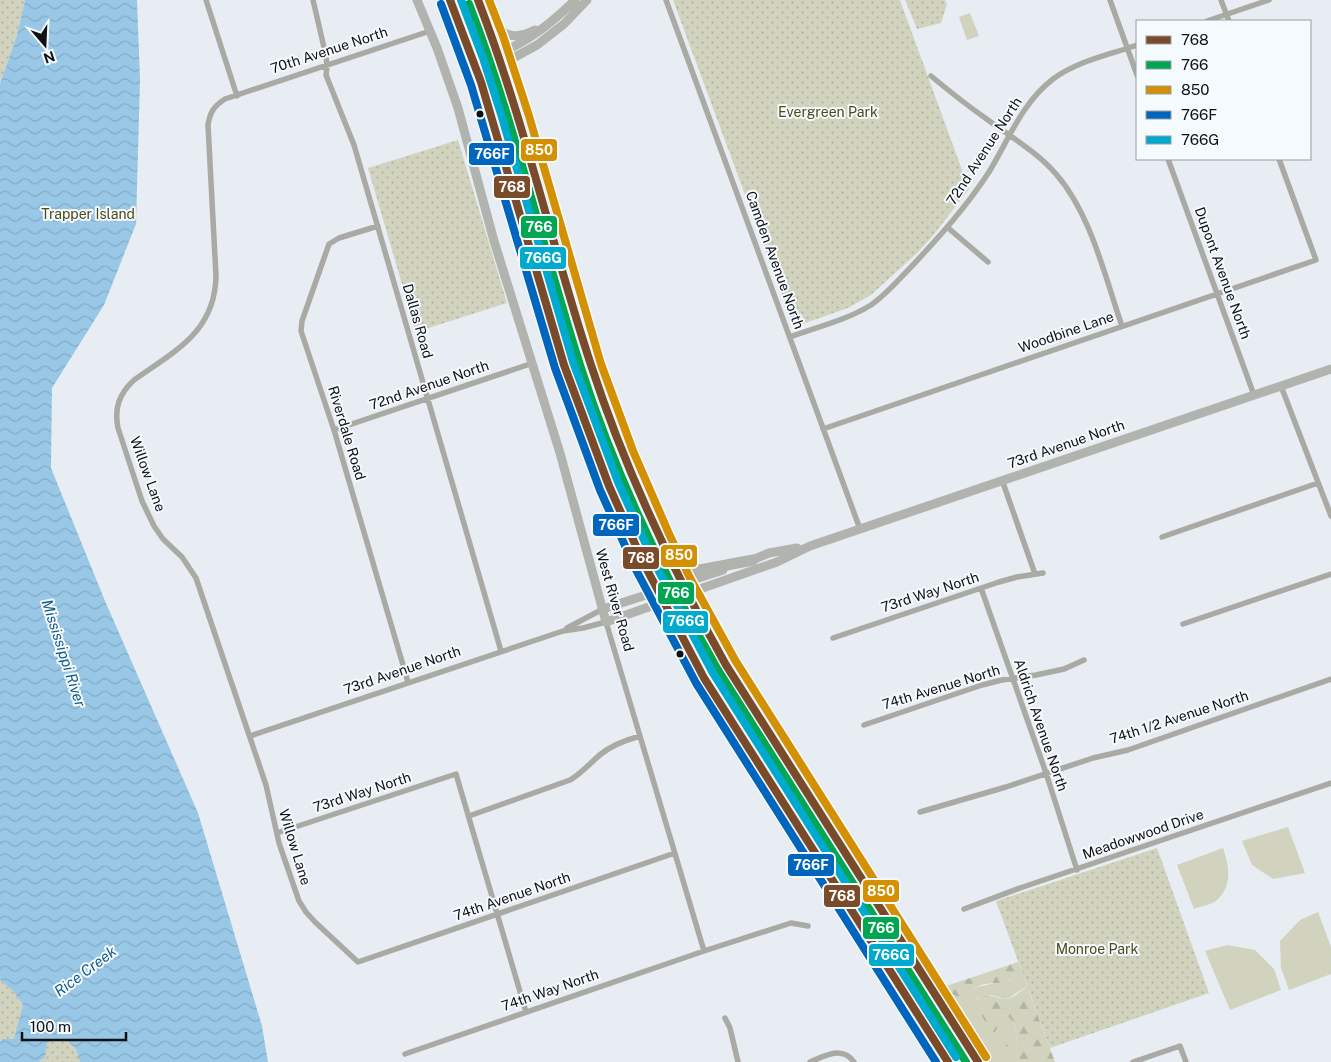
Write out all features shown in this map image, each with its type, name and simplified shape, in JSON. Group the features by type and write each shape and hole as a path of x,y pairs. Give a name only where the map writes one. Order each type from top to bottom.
{"highway":[{"path":"450,0 492,116 553,331 578,406 618,509 662,603 704,678 948,1062"},
{"path":"480,0 516,107 590,363 644,506 687,594 726,665 978,1062"},
{"path":"666,552 682,566 695,570 716,568 753,560"}],"street":[{"path":"206,0 237,96"},
{"name":"Dallas Road","path":"313,0 327,66 326,75 354,145 501,650"},
{"name":"West River Road","path":"417,0 458,108 492,233 560,453 606,622 704,951"},
{"path":"480,0 498,28 510,34 525,34 533,31 561,14"},
{"path":"474,64 499,56 538,33 561,14 574,0"},
{"path":"499,56 515,57 536,45 564,24 588,0"},
{"name":"Camden Avenue North","path":"666,0 860,529"},
{"path":"1110,0 1136,71"},
{"path":"1221,0 1228,18"},
{"path":"1214,20 1228,18 1269,0"},
{"name":"70th Avenue North","path":"237,96 430,31"},
{"name":"72nd Avenue North","path":"790,337 856,314 885,294 947,227 973,195 1029,104 1041,90 1054,78 1070,69 1136,45"},
{"path":"931,76 961,101 1041,159 1070,192 1081,211 1089,231 1122,326"},
{"name":"Willow Lane","path":"237,96 225,100 213,109 209,116 216,276 213,304 200,329 190,340 134,380 126,388 120,396 116,417 140,494 154,526 163,539 182,557 196,578 268,790 277,833 294,888 306,912 358,962"},
{"name":"Dupont Avenue North","path":"1168,160 1254,395"},
{"name":"Woodbine Lane","path":"823,429 1316,260 1279,160"},
{"name":"Riverdale Road","path":"378,226 339,238 329,244 302,321 301,331 334,430 408,682"},
{"path":"947,227 988,262"},
{"name":"72nd Avenue North","path":"334,430 533,363"},
{"name":"73rd Avenue North","path":"250,736 501,650 563,631 606,622 662,603 777,562 810,546 1331,369"},
{"path":"1282,386 1331,516"},
{"path":"1002,480 1035,574"},
{"path":"1162,537 1318,483"},
{"name":"73rd Avenue North","path":"563,631 603,609 779,551 810,546"},
{"name":"73rd Way North","path":"833,638 981,588 1017,577 1043,573"},
{"path":"1183,624 1331,574"},
{"name":"Aldrich Avenue North","path":"981,588 1046,773 1077,870"},
{"name":"74th Avenue North","path":"864,725 982,685 1012,678 1036,676 1064,669 1084,660"},
{"name":"74th 1/2 Avenue North","path":"920,812 1006,787 1093,758 1128,750 1331,679"},
{"path":"526,1012 469,816 570,780 613,746 640,736"},
{"name":"73rd Way North","path":"277,833 456,774 469,816"},
{"name":"Meadowwood Drive","path":"964,909 1020,888 1331,783"},
{"name":"74th Avenue North","path":"358,962 497,916 675,853"},
{"name":"74th Way North","path":"405,1054 791,922 808,926"},
{"path":"725,1018 730,1028 738,1062"},
{"path":"1133,1062 1180,1046 1186,1062"},
{"path":"810,1062 832,1053 844,1053 854,1062"}],"green space":[{"path":"0,0 25,0 17,35 0,84"},
{"name":"Evergreen Park","path":"673,0 900,0 969,189 932,237 871,295 848,308 794,327"},
{"path":"905,0 945,0 947,4 941,23 917,29"},
{"path":"970,13 979,36 967,40 959,17"},
{"path":"458,140 507,303 416,332 368,168"},
{"path":"1288,827 1305,873 1273,879 1252,865 1242,841"},
{"name":"Monroe Park","path":"1157,848 1209,993 1050,1048 996,901"},
{"path":"1223,848 1228,868 1226,888 1215,902 1194,909 1177,865"},
{"path":"1318,912 1331,947 1331,974 1289,990 1281,968 1280,941 1300,920"},
{"path":"1227,945 1255,950 1274,969 1281,990 1230,1010 1205,951"},
{"path":"1018,962 1022,972 1012,979 977,987 966,998 960,998 952,994 949,985"},
{"path":"1022,972 1027,986 1009,998 1004,999 992,995 977,999 995,1020 997,1016 1003,1015 1008,1017 1016,1030 1015,1047 1009,1047 1010,1062 989,1062 941,988 949,985 952,994 970,992 977,987 1011,980"},
{"path":"0,980 13,991 23,1005 55,1039 65,1039 76,1049 80,1062 0,1062"},
{"path":"1027,986 1055,1062 1010,1062 1003,1051 1002,1045 1006,1043 1009,1047 1015,1047 1017,1036 1014,1025 1008,1017 1003,1015 997,1016 995,1020 998,1026 995,1032 990,1031 975,1002 985,996 1002,999 1010,998"}],"water":[{"path":"25,0 137,0 140,80 136,224 104,305 52,388 51,468 105,601 198,813 262,1026 268,1062 80,1062 76,1049 65,1039 55,1039 47,1043 45,1057 38,1062 0,1062 0,1043 2,1039 14,1039 23,1005 13,991 0,980 0,84 17,35"}],"transit line":[{"name":"768","path":"450,0 481,82 564,365 609,486 644,564 704,678 948,1062"},
{"name":"766G","path":"461,0 483,58 501,114 573,362 618,482 653,560 713,673 956,1057"},
{"name":"768","path":"478,0 509,90 563,274 604,404 634,481 651,518 687,592 726,665 978,1062"},
{"name":"850","path":"489,0 529,116 601,364 633,451 670,536 690,578 735,660 986,1057"},
{"name":"766F","path":"441,4 471,85 555,368 600,490 635,568 696,683 936,1062"},
{"name":"766","path":"469,4 514,139 567,322 594,407 625,485 659,560 718,670 966,1062"}],"park label":[{"name":"Trapper Island","path":"88,214"}],"water label":[{"name":"Mississippi River","path":"64,653"},
{"name":"Rice Creek","path":"85,971"}]}
